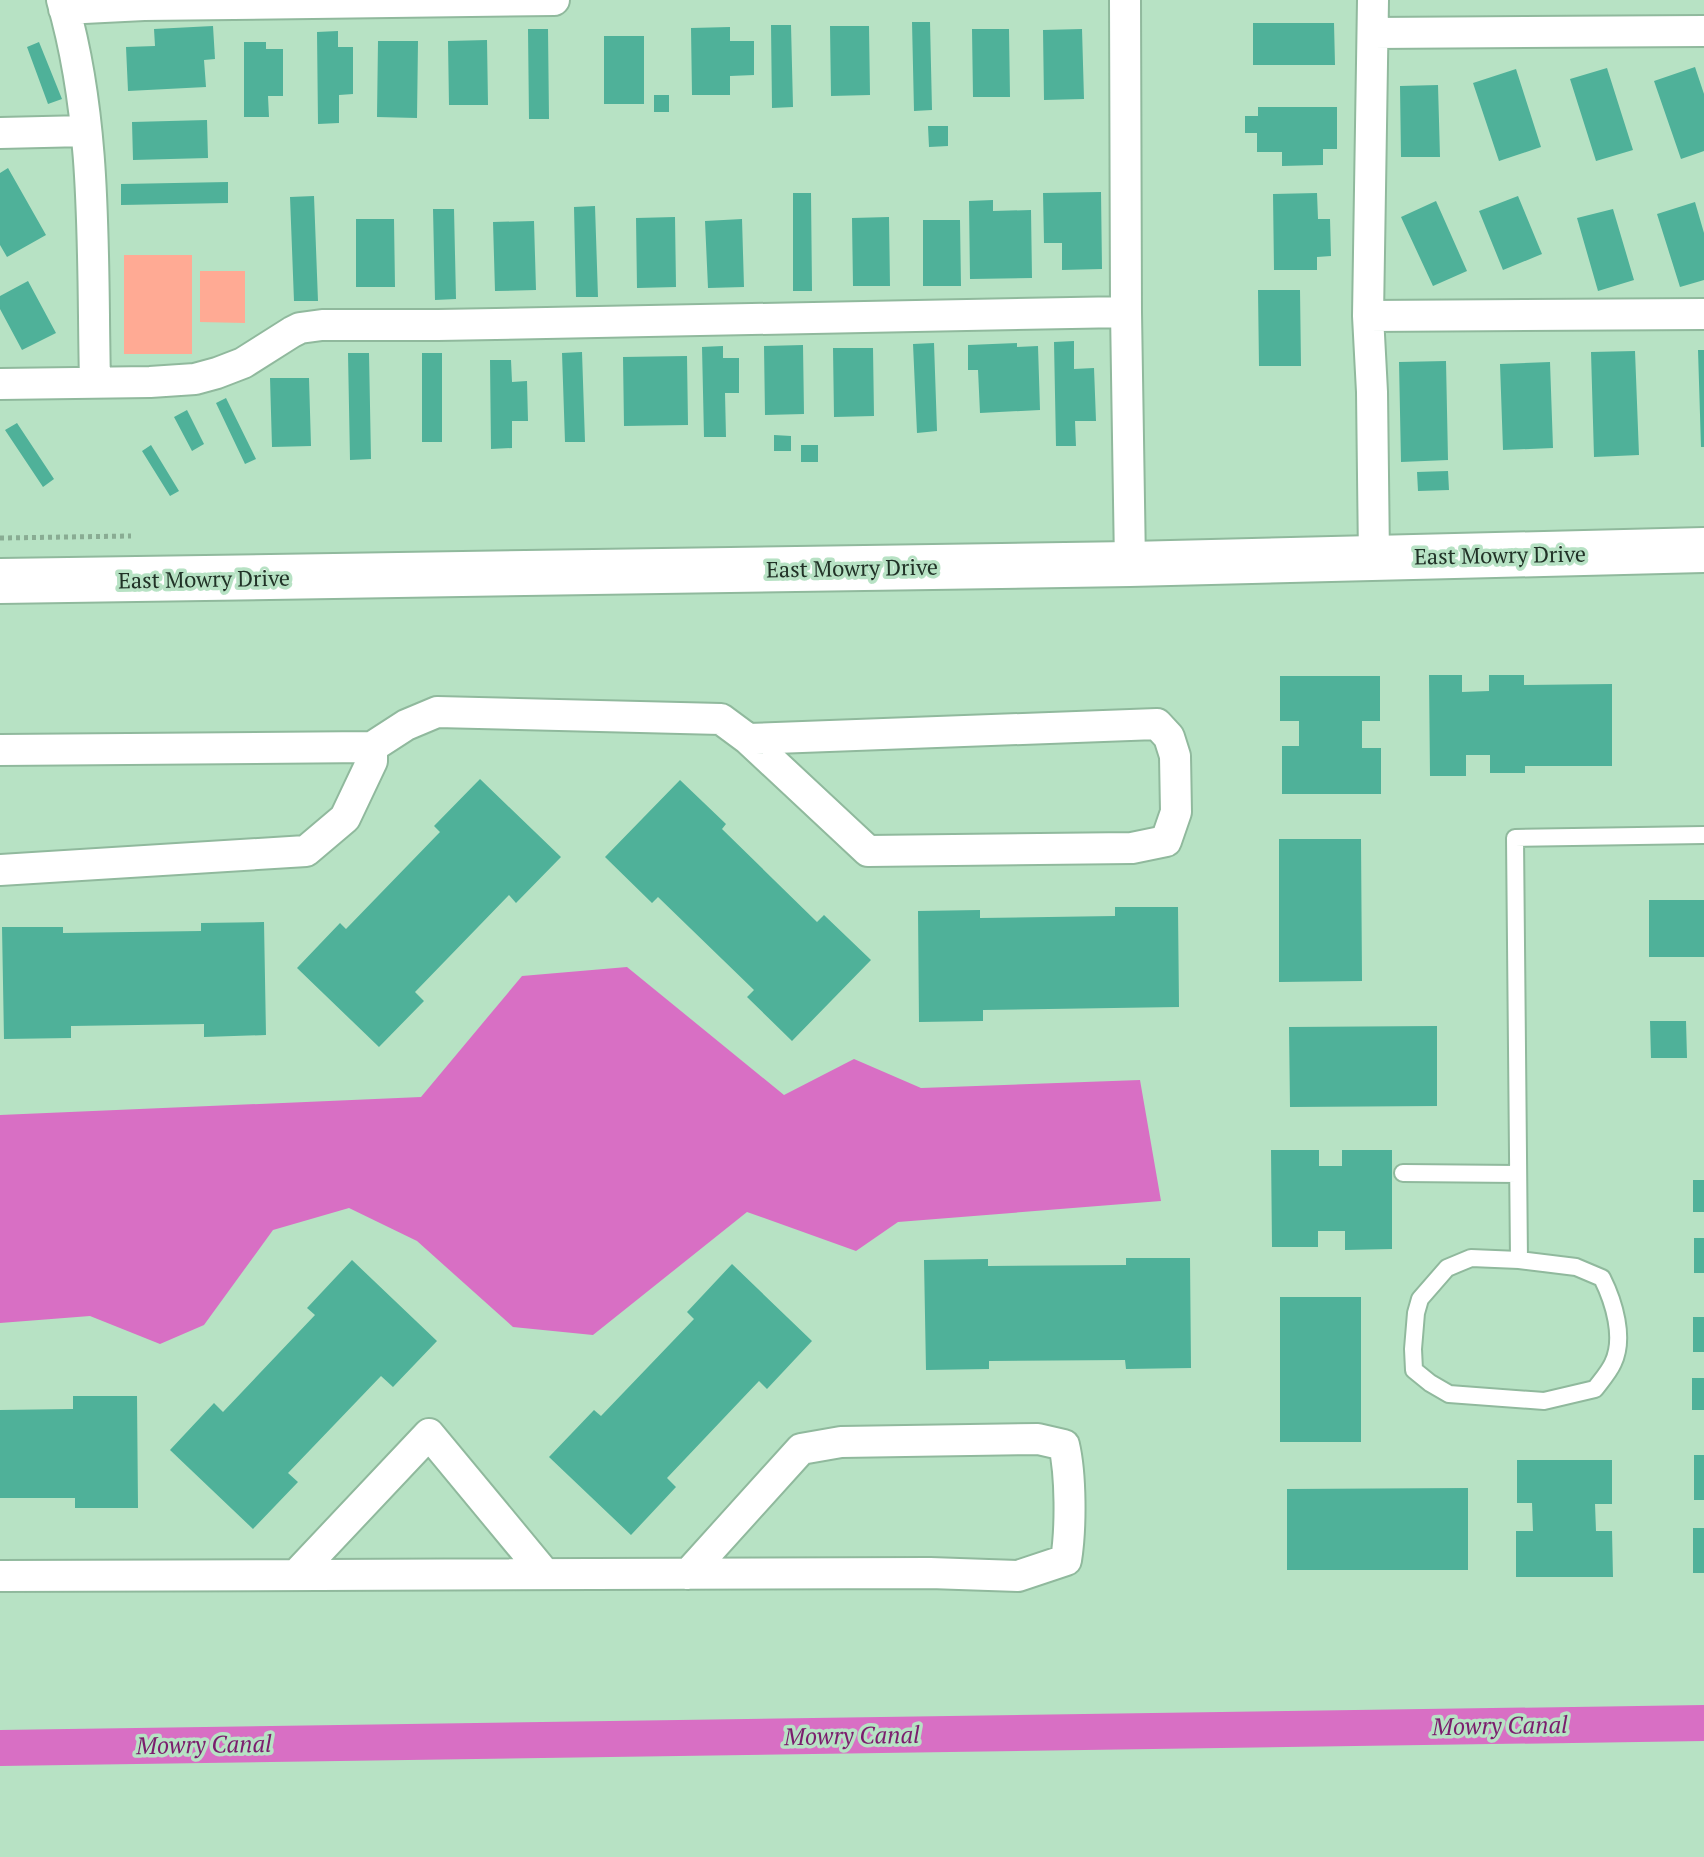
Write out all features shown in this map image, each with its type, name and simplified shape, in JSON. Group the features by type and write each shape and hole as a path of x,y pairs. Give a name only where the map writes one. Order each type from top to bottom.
{"street":[{"path":"95,382 92,217 86,131 80,75 63,5 554,0"},
{"path":"1125,0 1130,564"},
{"path":"1373,0 1368,316 1374,558"},
{"path":"1373,33 1704,31"},
{"path":"0,133 86,131"},
{"path":"0,384 182,381 206,377 243,363 300,328 322,325 1126,312"},
{"path":"1368,316 1704,314"},
{"name":"East Mowry Drive","path":"0,581 1130,564 1704,550"},
{"path":"0,750 372,747 406,725 437,712 721,719 748,739 868,851 1132,848 1166,841 1176,812 1175,756 1169,737 1157,724 748,739"},
{"path":"0,870 306,851 345,818 372,761 372,747"},
{"path":"296,1575 429,1434 545,1574"},
{"path":"0,1576 545,1574 688,1574 930,1573 1018,1576 1066,1560 1069,1540 1064,1445 1038,1439 841,1442 801,1449 688,1574"}],"lane":[{"path":"1519,1260 1515,838 1704,835"},
{"path":"1403,1173 1518,1174"},
{"path":"1471,1258 1519,1260 1576,1267 1602,1278 1611,1297 1619,1333 1614,1362 1595,1389 1544,1401 1449,1394 1414,1370 1416,1313 1420,1299 1447,1268 1471,1258"}],"shaded area":[{"path":"124,255 192,255 192,354 124,354"},
{"path":"200,271 245,271 245,323 200,322"},
{"path":"627,967 784,1095 854,1059 921,1088 1140,1080 1161,1201 898,1222 856,1251 747,1212 593,1335 513,1327 417,1241 349,1208 273,1230 204,1325 160,1344 90,1316 0,1323 0,1115 421,1097 522,976"}],"building":[{"path":"912,22 930,22 932,110 914,111"},
{"path":"1253,23 1334,23 1335,65 1253,65"},
{"path":"771,25 791,25 793,107 772,108"},
{"path":"213,26 215,59 204,60 206,87 128,91 126,47 155,46 154,29"},
{"path":"830,26 869,26 870,95 831,96"},
{"path":"730,27 730,41 754,41 754,75 730,76 730,95 692,95 691,28"},
{"path":"528,29 548,29 549,119 529,119"},
{"path":"972,29 1009,29 1010,97 973,97"},
{"path":"1082,29 1084,99 1044,100 1043,30"},
{"path":"338,31 338,47 353,47 353,94 339,95 339,123 318,124 317,32"},
{"path":"604,36 644,36 644,104 604,104"},
{"path":"487,40 488,105 449,105 448,41"},
{"path":"378,41 418,41 417,118 377,117"},
{"path":"39,42 62,99 48,104 27,47"},
{"path":"244,42 266,42 266,49 283,49 283,96 268,96 269,117 244,117"},
{"path":"1695,67 1704,94 1704,151 1681,159 1654,81"},
{"path":"1607,68 1633,150 1596,161 1570,79"},
{"path":"1516,69 1541,147 1499,161 1473,83"},
{"path":"1438,85 1440,157 1401,157 1400,86"},
{"path":"654,95 669,95 669,112 654,112"},
{"path":"1258,107 1337,107 1337,149 1323,149 1323,165 1282,166 1282,152 1257,152 1257,133 1245,133 1245,116 1258,116"},
{"path":"207,120 208,158 133,160 132,122"},
{"path":"928,126 948,126 948,146 929,147"},
{"path":"8,168 46,235 7,257 0,245 0,173"},
{"path":"228,182 228,203 121,205 121,184"},
{"path":"1101,192 1102,269 1062,270 1062,243 1044,243 1043,193"},
{"path":"793,193 811,193 812,291 793,291"},
{"path":"1317,193 1318,219 1330,219 1331,256 1317,257 1317,270 1274,270 1273,194"},
{"path":"314,196 318,301 294,301 290,197"},
{"path":"1518,196 1542,254 1503,270 1479,211"},
{"path":"993,200 993,211 1031,210 1032,278 970,279 969,201"},
{"path":"1436,201 1467,271 1433,286 1401,217"},
{"path":"1695,202 1704,233 1704,280 1680,287 1657,214"},
{"path":"595,206 598,297 576,297 574,207"},
{"path":"433,209 454,209 456,299 435,300"},
{"path":"1613,209 1634,280 1598,291 1577,218"},
{"path":"675,217 676,287 637,288 636,218"},
{"path":"889,217 890,286 853,286 852,218"},
{"path":"356,219 394,219 395,287 356,287"},
{"path":"742,219 744,287 708,288 705,221"},
{"path":"923,220 960,220 961,286 923,286"},
{"path":"534,221 536,290 495,291 493,222"},
{"path":"28,281 56,333 22,350 0,309 0,296"},
{"path":"1258,290 1300,290 1301,366 1259,366"},
{"path":"1074,341 1074,369 1094,368 1096,421 1075,421 1076,446 1056,446 1054,342"},
{"path":"934,343 937,431 917,433 913,344"},
{"path":"1017,343 1017,347 1038,346 1040,410 980,413 978,370 968,370 968,345"},
{"path":"803,345 804,414 765,415 764,346"},
{"path":"723,346 723,358 739,358 739,393 725,393 726,437 704,437 702,347"},
{"path":"833,348 873,348 874,416 834,417"},
{"path":"1698,350 1704,350 1704,447 1701,447"},
{"path":"1635,351 1639,455 1594,457 1591,352"},
{"path":"582,352 585,442 565,442 562,353"},
{"path":"348,353 369,353 371,459 350,460"},
{"path":"422,353 442,353 442,442 422,442"},
{"path":"687,356 688,425 624,426 623,357"},
{"path":"490,360 511,360 512,382 527,381 528,421 512,421 512,448 491,449"},
{"path":"1446,361 1448,460 1401,462 1399,362"},
{"path":"1550,362 1553,448 1503,450 1500,364"},
{"path":"270,378 309,378 311,446 272,447"},
{"path":"226,398 256,459 245,464 216,403"},
{"path":"187,410 204,444 192,451 174,417"},
{"path":"17,423 54,479 43,487 5,430"},
{"path":"774,435 791,436 791,451 774,451"},
{"path":"151,445 179,491 170,496 142,451"},
{"path":"801,445 818,445 818,462 801,462"},
{"path":"1448,471 1449,490 1418,491 1417,472"},
{"path":"1429,675 1462,675 1462,692 1489,691 1489,675 1524,675 1524,685 1612,684 1612,766 1525,766 1525,773 1490,773 1490,755 1466,755 1466,776 1430,776"},
{"path":"1280,676 1380,676 1380,721 1362,721 1362,748 1381,748 1381,794 1282,794 1282,746 1299,746 1299,721 1280,721"},
{"path":"480,779 561,857 516,903 509,895 415,992 424,1001 379,1047 297,968 340,923 346,929 440,832 434,826"},
{"path":"680,780 726,824 722,829 817,922 824,915 871,960 792,1041 747,997 754,990 658,897 652,903 605,857"},
{"path":"1279,839 1361,839 1362,981 1279,982"},
{"path":"1649,900 1704,900 1704,957 1649,957"},
{"path":"1115,907 1178,907 1179,1007 983,1010 983,1021 919,1022 918,911 980,910 980,918 1115,916"},
{"path":"264,922 266,1035 204,1037 204,1024 71,1026 71,1038 4,1039 2,927 63,927 63,933 201,931 201,923"},
{"path":"1650,1021 1686,1021 1687,1058 1651,1058"},
{"path":"1437,1026 1437,1106 1290,1107 1289,1027"},
{"path":"1271,1150 1319,1150 1319,1166 1342,1166 1342,1150 1392,1150 1392,1249 1345,1250 1345,1231 1318,1231 1318,1247 1272,1247"},
{"path":"1693,1180 1704,1180 1704,1212 1693,1212"},
{"path":"1694,1238 1704,1238 1704,1273 1694,1273"},
{"path":"1126,1258 1190,1258 1191,1368 1126,1369 1125,1360 989,1361 989,1369 926,1370 924,1260 988,1259 988,1266 1126,1265"},
{"path":"352,1260 437,1341 393,1387 381,1376 288,1473 298,1482 253,1529 170,1450 214,1403 223,1412 315,1315 307,1308"},
{"path":"732,1264 812,1341 767,1389 759,1381 667,1478 676,1487 631,1535 549,1457 594,1410 601,1416 694,1319 687,1312"},
{"path":"1280,1297 1361,1297 1361,1442 1280,1442"},
{"path":"1693,1317 1704,1317 1704,1352 1693,1352"},
{"path":"1692,1378 1704,1378 1704,1410 1692,1410"},
{"path":"73,1396 137,1396 138,1508 75,1508 75,1498 0,1498 0,1410 73,1409"},
{"path":"1694,1455 1704,1455 1704,1500 1694,1500"},
{"path":"1517,1460 1612,1460 1612,1504 1595,1504 1596,1531 1612,1531 1613,1577 1516,1577 1516,1531 1533,1531 1532,1503 1517,1503"},
{"path":"1468,1488 1468,1570 1287,1570 1287,1489"},
{"path":"1693,1528 1704,1528 1704,1573 1693,1573"}],"waterway":[{"name":"Mowry Canal","path":"0,1748 1704,1723"}]}
